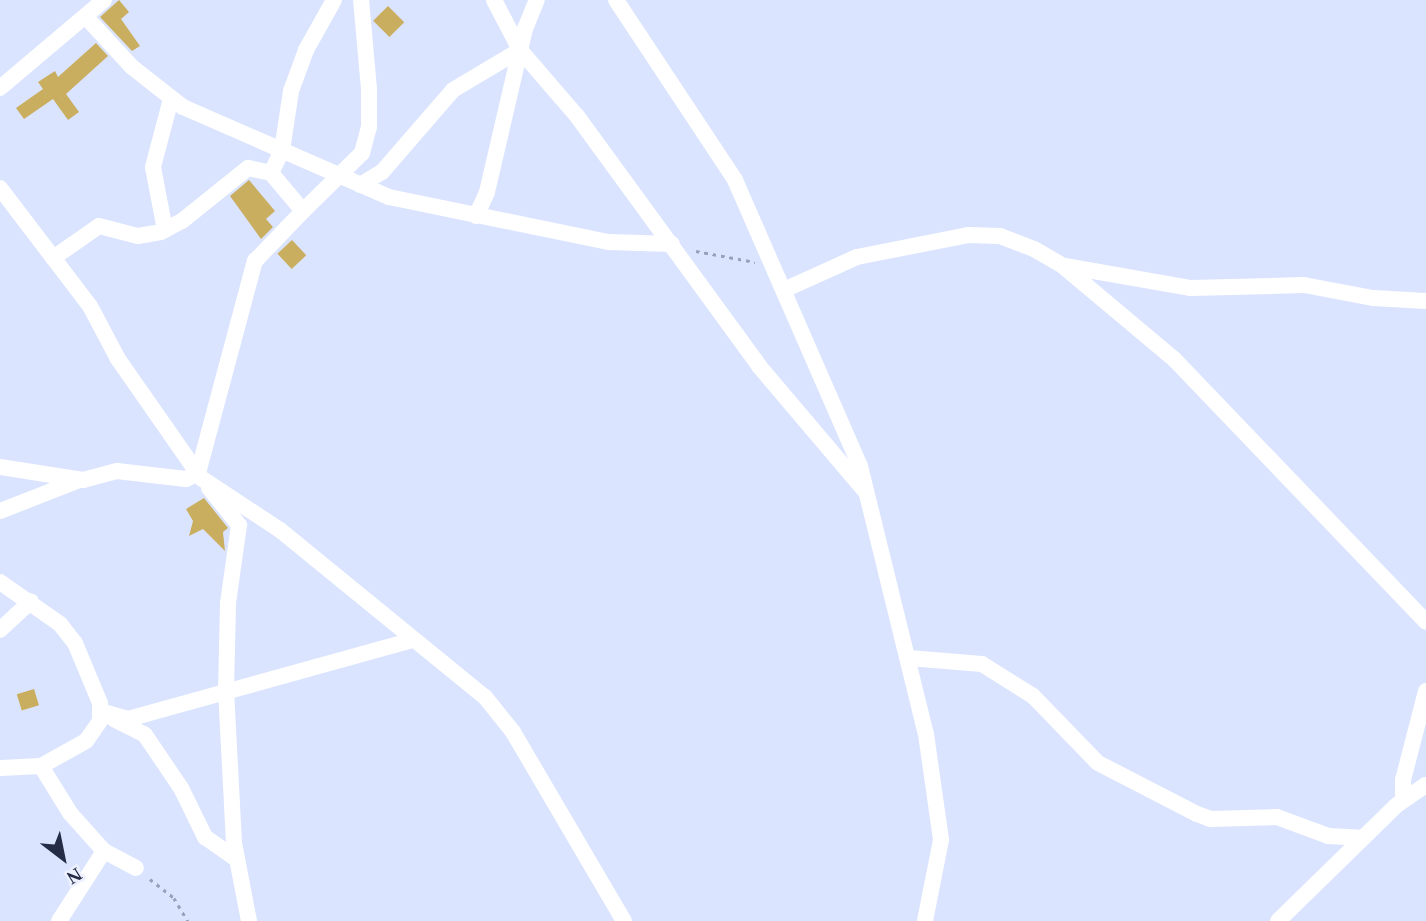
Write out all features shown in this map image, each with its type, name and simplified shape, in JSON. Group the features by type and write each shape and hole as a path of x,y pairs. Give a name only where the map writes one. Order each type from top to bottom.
{"street":[{"path":"0,88 104,0"},
{"path":"271,173 282,150 291,91 306,50 334,0"},
{"path":"199,475 255,261 362,153 369,127 360,0"},
{"path":"494,0 520,50 578,116 621,180 676,248 760,366 868,494"},
{"path":"476,216 487,192 520,50 537,0"},
{"path":"616,0 735,180 786,289 868,494 909,658 941,840 925,921"},
{"path":"86,17 118,53 171,99 241,136 282,150 389,197 609,242 676,248"},
{"path":"360,185 382,172 453,90 520,50"},
{"path":"165,230 153,167 171,99"},
{"path":"53,258 99,226 138,236 165,230 248,168 271,173 303,211"},
{"path":"0,188 90,306 118,359 199,475 239,525 228,603 226,691 237,859 249,921"},
{"path":"786,289 857,257 968,235 1000,236 1063,266 1174,359 1426,622"},
{"path":"1063,266 1191,288 1304,285 1373,298 1426,301"},
{"path":"0,467 83,480"},
{"path":"0,511 43,491 117,471 186,479 199,475"},
{"path":"199,475 280,530 485,697 513,732 624,921"},
{"path":"0,582 31,601 60,624 75,643 100,711 94,733 41,766 0,768"},
{"path":"0,630 31,601"},
{"path":"100,711 128,719 412,639"},
{"path":"909,658 982,664 1033,696 1098,763 1197,814 1211,819 1277,817 1328,836 1361,838"},
{"path":"1404,800 1403,780 1426,691"},
{"path":"100,711 145,735 181,788 205,837 237,859"},
{"path":"41,766 70,813 104,851 136,868"},
{"path":"1278,921 1361,838 1404,800 1426,785"},
{"path":"59,921 104,851"}],"path":[{"path":"676,248 776,267"},
{"path":"136,868 174,898 188,921"}],"building":[{"path":"119,0 129,12 121,19 140,46 132,51 100,17"},
{"path":"388,6 404,22 389,37 373,21"},
{"path":"96,43 108,56 66,94 79,112 68,120 53,99 24,119 16,108 43,89 38,82 55,71 58,77"},
{"path":"249,180 275,211 266,219 273,227 261,239 230,196"},
{"path":"292,240 306,255 292,269 277,254"},
{"path":"204,498 228,528 223,532 225,551 203,529 189,536 193,521 186,509"},
{"path":"34,689 39,705 22,711 17,694"}]}
